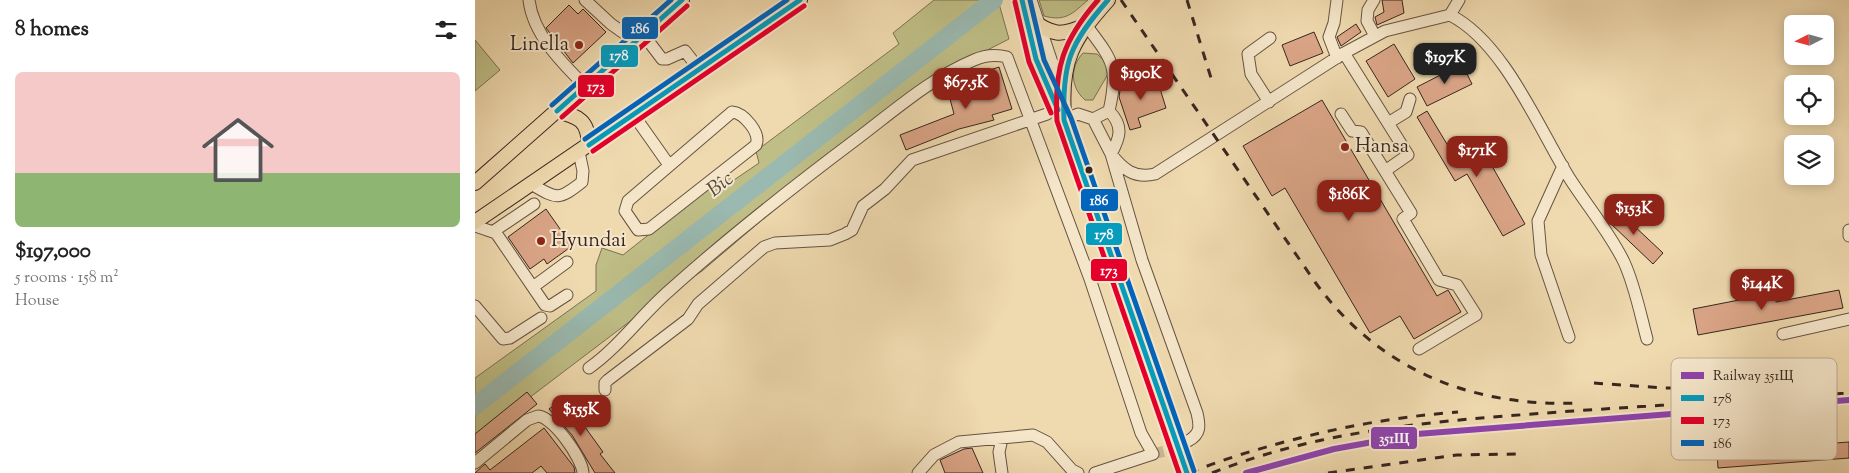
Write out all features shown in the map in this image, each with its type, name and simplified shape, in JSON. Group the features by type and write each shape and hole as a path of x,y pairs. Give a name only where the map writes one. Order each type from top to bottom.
{"main road":[{"path":"475,182 682,0"},
{"path":"1022,0 1035,21 1054,33 1062,33 1086,24"},
{"path":"1064,120 1062,92 1067,58 1086,24 1108,0"},
{"path":"475,222 699,69 793,2"},
{"path":"1035,21 1031,42 1044,81 1064,120 1187,473"},
{"path":"557,111 580,119 589,132 584,148"}],"street":[{"path":"529,0 532,17 539,31 585,86"},
{"path":"585,0 611,24 639,38 662,59 667,59 685,51 699,69"},
{"path":"1031,0 1035,21 1062,92"},
{"path":"1337,0 1334,23 1329,37 1408,155 1385,171"},
{"path":"1374,0 1368,10 1367,21 1375,36"},
{"path":"1111,154 1127,171 1136,175 1155,174 1340,56 1375,36 1407,24 1450,15 1459,0"},
{"path":"1450,15 1477,36 1501,63 1523,95 1563,166 1624,262 1632,281 1647,339"},
{"path":"1086,24 1108,54 1114,67 1115,81 1109,111"},
{"path":"1269,102 1251,74 1248,54 1270,38"},
{"path":"589,368 612,351 629,330 669,290 799,182 942,76 989,55 1007,56 1090,279 1141,433 1153,454 1095,473"},
{"path":"1388,123 1406,112 1410,99"},
{"path":"1093,119 1109,111"},
{"path":"1109,111 1117,119 1120,130 1120,138 1111,154"},
{"path":"732,112 740,115 757,135 756,145 735,163 649,229 640,231 626,213 625,205 669,165 732,112"},
{"path":"633,114 669,165"},
{"path":"605,390 605,383 608,380 689,319 697,304 764,248 775,243 830,240 845,234 852,230 863,206 885,188 912,160 1047,114"},
{"path":"1064,120 1078,114 1093,119 1111,154 1142,260 1197,413 1199,432 1196,437 1188,441"},
{"path":"1341,114 1352,131 1361,132 1411,213 1403,219 1439,280 1457,285 1476,315 1419,349"},
{"path":"531,184 554,197 565,196 582,182 584,148"},
{"path":"1563,166 1538,221 1541,254 1569,337"},
{"path":"494,231 534,204"},
{"path":"475,226 494,231 545,305 550,306 567,295"},
{"path":"1849,230 1849,236"},
{"path":"533,287 567,262"},
{"path":"475,306 503,339 510,338 541,318"},
{"path":"1783,334 1849,319"},
{"path":"475,463 527,420 538,416 547,418 553,424 580,460 583,473"},
{"path":"918,473 934,455 949,445 959,442 1033,435 1041,438 1072,470 1078,473"},
{"path":"1002,439 999,452 1002,473"}],"shaded area":[{"path":"934,0 998,0 1009,39 923,83 702,271 637,316 475,439 475,378 596,291 596,265 602,248 623,255 724,175 734,180 759,163 756,151 899,44 893,33"},
{"path":"1039,0 1088,0 1069,15 1052,18 1044,16"},
{"path":"475,40 500,70 475,91"},
{"path":"1083,53 1097,54 1107,63 1108,74 1093,100 1085,100 1074,83 1073,77 1076,64"}],"building":[{"path":"1382,0 1402,0 1404,13 1377,25 1375,17 1384,12"},
{"path":"569,5 578,14 583,9 606,32 573,63 546,28"},
{"path":"1356,24 1361,32 1341,46 1337,37"},
{"path":"1314,32 1323,53 1290,66 1282,45"},
{"path":"1394,44 1415,79 1388,97 1366,61"},
{"path":"1462,64 1472,84 1427,106 1417,87"},
{"path":"999,67 1012,109 992,115 994,120 959,129 906,150 900,135 954,114 949,95 985,84 981,73"},
{"path":"1152,78 1154,84 1158,82 1166,108 1138,118 1141,127 1130,130 1119,97 1121,84 1126,82 1128,87"},
{"path":"1322,100 1437,296 1448,290 1461,312 1414,339 1400,316 1370,333 1285,188 1272,196 1243,146"},
{"path":"1427,111 1456,159 1480,145 1525,224 1503,236 1467,174 1455,181 1417,117"},
{"path":"1615,208 1663,253 1653,264 1606,218"},
{"path":"546,209 572,246 547,264 544,259 530,269 508,237"},
{"path":"1839,290 1843,308 1698,335 1693,309 1775,293 1776,302"},
{"path":"527,392 537,404 475,453 475,434"},
{"path":"564,398 603,452 600,454 615,473 595,473 572,435 549,409"},
{"path":"544,428 574,467 575,473 547,473 541,466 532,473 475,473 485,464 490,470"},
{"path":"1849,442 1849,458 1837,459 1837,443"},
{"path":"972,448 983,473 945,473 940,460 964,449"},
{"path":"1718,460 1823,460 1718,468"}],"waterway":[{"name":"Bîc","path":"475,406 994,0"}],"tunnel":[{"path":"1153,454 1169,450 1184,443"}],"railway":[{"path":"1121,0 1315,282 1340,313 1368,339 1398,360 1430,377 1465,390 1501,398 1539,403 1578,403"},
{"path":"1187,0 1211,78"},
{"path":"1594,383 1671,388"},
{"path":"1837,394 1849,393"},
{"path":"1212,473 1256,457 1300,445 1390,428 1527,414 1671,405"},
{"path":"1190,473 1244,454 1322,433 1389,420 1458,412"},
{"path":"1328,473 1457,455 1516,454"}],"rail line":[{"name":"351Щ","path":"1837,401 1849,400"},
{"name":"351Щ","path":"1246,473 1334,449 1417,434 1671,414"}],"transit line":[{"name":"186","path":"552,105 671,0"},
{"name":"178","path":"557,111 682,0"},
{"name":"186","path":"585,139 787,0"},
{"name":"178","path":"589,145 800,0"},
{"name":"178","path":"1022,0 1036,59 1058,110"},
{"name":"186","path":"1030,0 1044,60 1071,118 1194,471"},
{"name":"173","path":"1098,0 1076,28 1063,56 1057,85 1057,121 1179,473"},
{"name":"178","path":"1108,0 1085,29 1071,55 1065,83 1064,120 1187,473"},
{"name":"173","path":"1015,2 1029,62 1051,113"},
{"name":"173","path":"562,117 687,6"},
{"name":"173","path":"593,151 804,6"}],"place":[{"name":"Linella","path":"579,45"},
{"name":"Hansa","path":"1345,147"},
{"name":"Hyundai","path":"541,241"}]}
